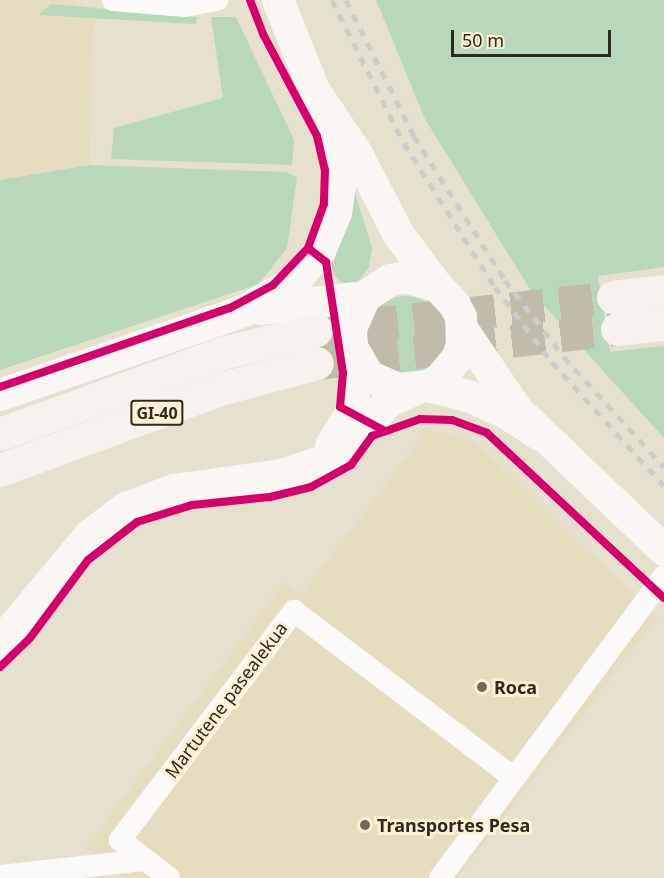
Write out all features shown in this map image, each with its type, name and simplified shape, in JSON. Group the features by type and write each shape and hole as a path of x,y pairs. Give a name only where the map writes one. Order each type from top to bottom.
{"main road":[{"path":"278,0 303,69 375,185 388,217 437,286 455,305 463,330 496,384 540,435 664,550"},
{"path":"244,311 295,281 330,233 341,193 342,172 332,119"},
{"path":"320,462 351,413 359,364 351,329 355,312 370,292 386,254 388,217"},
{"path":"0,395 244,311 370,292 406,278 437,286"},
{"path":"613,297 664,291"},
{"path":"617,329 664,324"},
{"name":"GI-40","path":"0,434 222,353 316,330"},
{"path":"0,643 90,535 126,508 174,490 282,475 346,450 388,402 440,379 458,357 463,330"},
{"name":"GI-40","path":"0,470 223,388 317,363"},
{"path":"359,364 382,385 421,388 488,403 540,435"}],"street":[{"path":"113,0 185,6 217,0"},
{"path":"440,878 664,576"},
{"name":"Martutene pasealekua","path":"169,878 120,840 294,611 514,778"},
{"path":"0,876 146,860"}],"shaded area":[{"path":"0,0 68,0 94,9 90,165 0,180"},
{"path":"428,429 475,441 657,618 457,878 125,878 86,848 284,583 301,595"}],"green space":[{"path":"376,0 664,0 664,267 598,276 610,352 664,346 664,438 531,291 425,119"},
{"path":"51,4 197,17 196,24 38,15"},
{"path":"211,17 236,17 294,140 292,165 111,159 114,128 223,98"},
{"path":"90,165 286,172 297,177 287,248 259,284 0,370 0,180"},
{"path":"352,183 372,248 369,267 357,283 350,284 341,282 334,275 329,257"},
{"path":"406,296 421,299 434,307 442,320 445,335 442,350 434,363 421,371 406,374 391,371 378,363 370,350 367,335 370,320 378,307 391,299"}],"tunnel":[{"path":"316,330 613,297"},
{"path":"317,363 617,329"}],"railway":[{"path":"332,0 404,143 495,287 552,362 664,486"},
{"path":"346,0 414,136 505,280 564,357 664,467"}],"cycle path":[{"path":"250,0 263,34 317,136 325,170 324,204 308,248 326,262 343,373 340,407 385,431"},
{"path":"0,387 230,308 273,285 308,248"},
{"path":"0,667 30,638 88,560 137,522 192,505 270,497 311,487 351,465 372,436 420,419 452,420 487,433 664,598"}],"place":[{"name":"Roca","path":"482,687"},
{"name":"Transportes Pesa","path":"365,825"}]}
